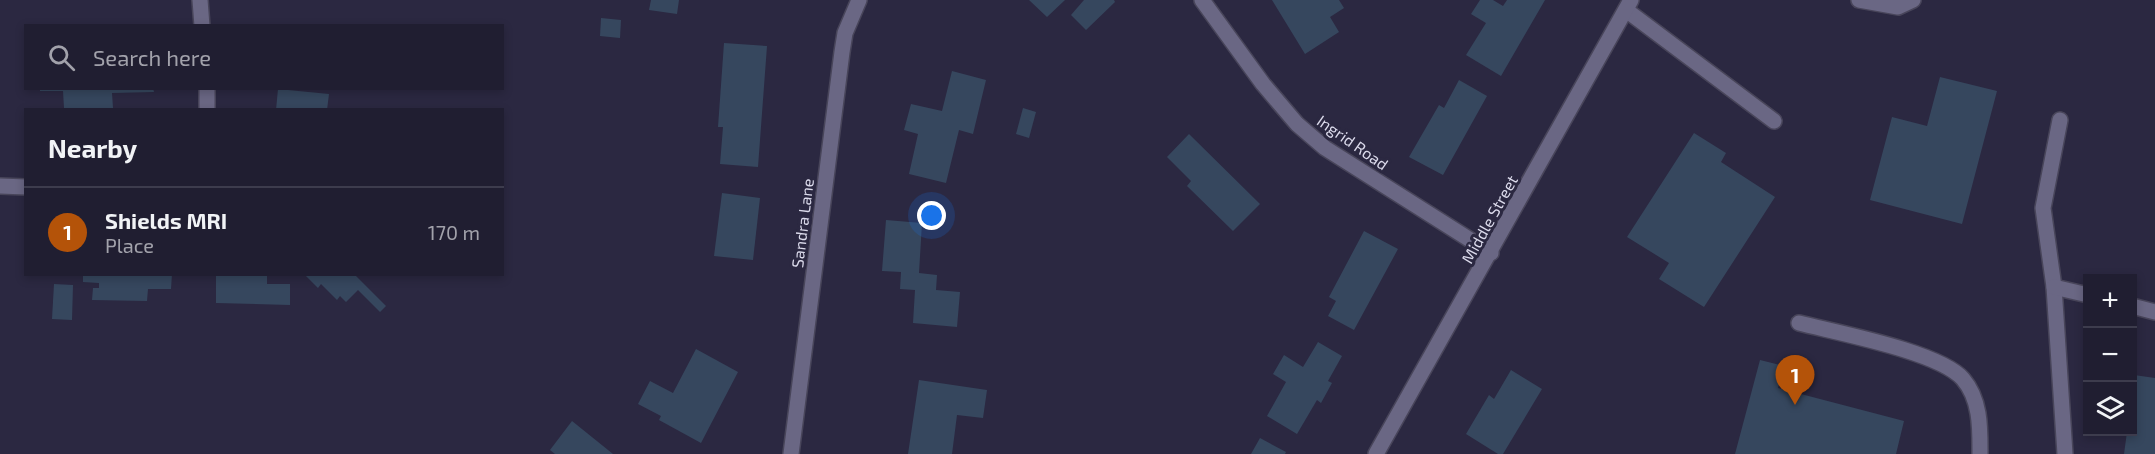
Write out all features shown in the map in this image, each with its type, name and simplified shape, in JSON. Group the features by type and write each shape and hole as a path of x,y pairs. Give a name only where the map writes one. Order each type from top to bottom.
{"street":[{"path":"200,0 202,24"},
{"name":"Sandra Lane","path":"791,454 842,52 851,16 859,0"},
{"name":"Ingrid Road","path":"1202,0 1263,84 1297,124 1325,148 1491,253"},
{"path":"1860,0 1898,7 1913,0"},
{"path":"1629,5 1774,121"},
{"name":"Middle Street","path":"1376,454 1629,5"},
{"path":"207,90 207,108"},
{"path":"2060,120 2043,208 2054,286 2065,454"},
{"path":"0,186 24,187"},
{"path":"2054,286 2083,294"},
{"path":"2137,307 2155,312"},
{"path":"1799,323 1925,357 1955,371 1965,381 1978,411 1980,454"}],"building":[{"path":"651,0 679,0 677,14 649,10"},
{"path":"1029,0 1065,0 1047,17"},
{"path":"1084,0 1114,0 1115,2 1086,30 1071,15"},
{"path":"1272,0 1339,0 1344,8 1330,17 1339,32 1305,54"},
{"path":"1480,0 1493,0 1503,6 1507,0 1545,0 1501,76 1466,55 1486,23 1471,14"},
{"path":"601,18 621,20 620,38 600,36"},
{"path":"724,43 767,46 758,167 720,164 723,127 718,127"},
{"path":"952,71 986,80 973,134 959,130 946,183 909,174 918,134 904,130 911,104 942,111"},
{"path":"1940,77 1997,91 1962,224 1870,200 1892,117 1927,126"},
{"path":"1459,80 1487,96 1443,175 1409,157 1439,105 1444,108"},
{"path":"154,90 154,92 112,93 113,108 64,108 63,91 40,91"},
{"path":"278,90 329,94 327,108 276,108"},
{"path":"1023,108 1036,112 1029,138 1016,134"},
{"path":"1694,133 1726,153 1721,162 1775,197 1704,307 1659,279 1669,263 1627,237"},
{"path":"1189,134 1260,204 1233,231 1187,186 1191,181 1167,157"},
{"path":"722,193 760,198 753,260 714,256"},
{"path":"886,220 922,223 919,273 937,275 936,290 960,292 957,327 913,323 915,290 900,289 901,272 882,271"},
{"path":"1364,231 1398,249 1354,330 1328,316 1336,301 1329,297"},
{"path":"83,276 172,276 171,289 148,289 147,301 92,300 93,288 99,288 99,283 83,282"},
{"path":"216,276 267,276 267,284 290,284 290,305 216,303"},
{"path":"306,276 356,276 386,306 380,312 358,290 346,302 340,296 337,300 321,284 318,288"},
{"path":"54,284 73,285 72,320 52,319"},
{"path":"1318,342 1342,356 1328,381 1332,383 1321,403 1317,400 1297,434 1267,416 1286,382 1273,374 1284,355 1303,367"},
{"path":"696,349 738,372 701,443 659,420 661,416 638,404 650,381 673,393"},
{"path":"1760,360 1784,366 1778,388 1904,421 1896,454 1735,454"},
{"path":"1511,370 1542,389 1503,454 1498,454 1466,434 1489,395 1494,399"},
{"path":"2137,375 2155,378 2155,454 2124,454 2126,436 2137,436"},
{"path":"919,380 987,390 983,418 957,415 952,454 908,454"},
{"path":"572,421 613,454 555,454 550,450"},
{"path":"1260,438 1286,452 1285,454 1251,454"}],"place":[{"name":"Shields MRI","path":"1795,405"}]}
